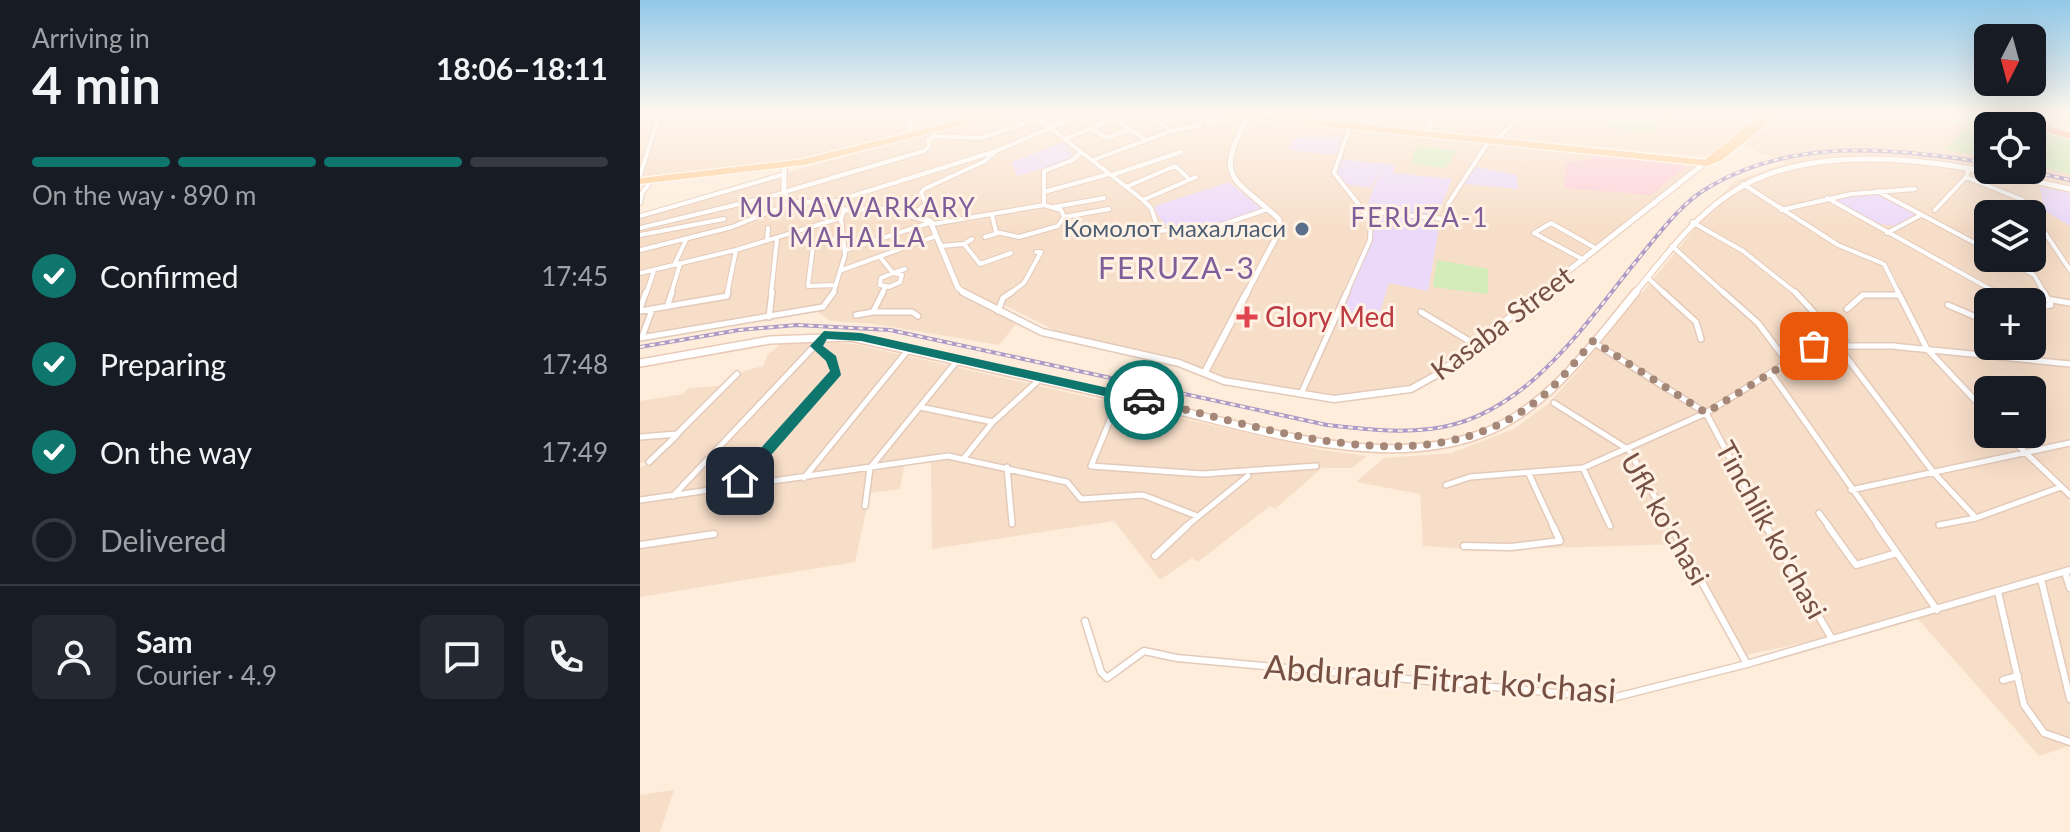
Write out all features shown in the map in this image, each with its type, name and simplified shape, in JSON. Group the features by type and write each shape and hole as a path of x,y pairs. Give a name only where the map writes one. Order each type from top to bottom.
{"main road":[{"path":"640,177 652,179 719,171 832,152"},
{"path":"640,177 784,165 834,152"},
{"path":"1620,152 1710,159 1720,152"},
{"path":"1710,159 1719,152"},
{"path":"640,362 746,343 824,336 861,337 1333,444 1378,449 1435,447 1483,434 1513,420 1553,389 1693,222 1728,192 1744,184 1797,167 1838,162 1901,162 1969,168 2070,188"},
{"path":"824,336 860,339 1120,396"}],"street":[{"path":"640,177 648,152"},
{"path":"640,228 784,192 921,152"},
{"path":"640,250 732,227 791,203 833,202 993,152"},
{"path":"912,215 926,204 921,193 924,189 985,161 995,152"},
{"path":"1047,207 1044,171 1074,160 1081,152 1151,208 1159,231 1218,226 1268,209"},
{"path":"1093,161 1116,152"},
{"path":"1044,192 1181,152"},
{"path":"1205,372 1278,236 1279,219 1234,180 1227,167 1228,152"},
{"path":"1300,396 1369,246 1371,220 1334,173 1341,152"},
{"path":"1362,211 1445,219 1448,204 1481,152"},
{"path":"1693,159 1699,165 1697,170"},
{"name":"Kasaba Street","path":"932,223 958,288 997,312 1042,332 1205,372 1224,381 1300,396 1346,399 1407,390 1438,374 1710,159"},
{"path":"784,165 784,192 791,203"},
{"path":"1126,187 1175,166 1189,179"},
{"path":"1935,210 1966,177 1969,168"},
{"path":"640,216 785,174"},
{"path":"1143,200 1196,177"},
{"path":"1966,177 2023,200 2070,270"},
{"path":"640,202 652,179"},
{"path":"1744,184 1843,247 1883,263 1927,349 1974,399"},
{"path":"1781,210 1827,198 1915,189"},
{"path":"1876,191 1974,243"},
{"path":"846,250 932,223 1104,198"},
{"path":"1827,198 1988,288"},
{"path":"833,202 844,210 884,209 932,223"},
{"path":"985,237 998,233 1014,237 1062,224 1064,217 1061,210 1047,207"},
{"path":"1064,217 1109,209"},
{"path":"641,338 820,309 830,301 842,270 846,250 840,218 844,210"},
{"path":"992,215 998,233"},
{"path":"1887,233 1920,216"},
{"path":"640,273 777,239 840,218"},
{"path":"640,235 724,219"},
{"path":"1693,222 1726,240 1810,304 1820,319"},
{"path":"1584,260 1534,233 1551,223 1597,249"},
{"path":"767,241 768,228"},
{"path":"836,285 808,286 813,247 845,236"},
{"path":"842,270 936,236"},
{"path":"680,264 675,263 686,239"},
{"path":"769,317 777,239"},
{"path":"941,246 964,244 972,239"},
{"path":"964,244 978,264 1011,253"},
{"path":"1672,247 1758,323 1780,357 1788,363"},
{"path":"654,270 640,310 727,296 736,250"},
{"path":"997,312 1003,298 1024,283 1041,252 1036,252"},
{"path":"873,312 885,287 902,279 902,275 893,273 880,257"},
{"path":"667,307 680,264"},
{"path":"885,287 879,280 905,269"},
{"path":"2030,272 2051,305 2046,306"},
{"path":"1648,277 1696,322 1701,339"},
{"path":"1847,309 1863,295 1899,295"},
{"path":"2047,299 2070,303"},
{"path":"1948,305 1974,313"},
{"path":"641,338 652,309"},
{"path":"856,315 912,312 918,316"},
{"path":"1421,312 1476,345"},
{"path":"672,496 824,336"},
{"path":"1814,346 1811,340 2070,364"},
{"name":"Tinchlik ko'chasi","path":"1593,342 1706,413 1755,508 1832,639"},
{"path":"1837,345 1934,473 1976,518"},
{"path":"735,488 837,372 831,359 816,346"},
{"path":"1446,485 1470,477 1583,468 1706,413 1814,346 1895,346"},
{"path":"804,478 909,350"},
{"path":"865,506 870,468 957,361"},
{"path":"1771,373 1937,610"},
{"path":"649,462 737,374"},
{"path":"964,458 993,422 1040,379"},
{"path":"1120,396 1091,466 1136,473 1249,475 1316,466"},
{"name":"Ufk ko'chasi","path":"1554,403 1629,450 1747,664"},
{"path":"920,407 993,422"},
{"path":"640,437 677,434"},
{"path":"1851,490 2070,443"},
{"path":"2020,448 2067,491"},
{"path":"640,500 936,457 964,458 1067,482 1081,499 1143,495 1197,516"},
{"path":"1007,467 1012,524"},
{"path":"1583,468 1610,526"},
{"path":"1464,546 1511,547 1560,541 1529,473"},
{"path":"1155,556 1197,516 1249,475"},
{"path":"1939,525 1976,518 2067,491"},
{"path":"1819,513 1856,565 1897,553"},
{"path":"640,545 714,534"},
{"path":"2068,571 2070,588"},
{"name":"Abdurauf Fitrat ko'chasi","path":"1085,621 1101,672 1107,678 1144,651 1177,658 1612,698 1747,664 2068,571"},
{"path":"2041,579 2070,699"},
{"path":"1998,592 2024,705 2049,737 2070,742"},
{"path":"2003,680 2018,676"}],"shaded area":[{"path":"640,152 829,152 798,160 640,177"},
{"path":"858,152 1605,152 1706,162 1443,370 1411,389 1334,399 1300,396 1224,381 1205,372 1278,236 1280,223 1274,214 1277,234 1201,372 1058,332 1000,303 990,310 1016,324 999,345 875,324 830,321 814,309 640,339 640,216"},
{"path":"1037,152 1069,152 1074,155 1070,157 1072,159 1017,176 1012,162"},
{"path":"1306,152 1337,152 1336,155"},
{"path":"1652,152 1714,152 1695,156"},
{"path":"1759,152 1974,152 1974,184 2046,184 2046,152 2070,152 2070,746 2039,756 1918,619 1745,655 1685,544 1479,550 1423,546 1420,494 1356,482 1384,458 1451,453 1514,429 1549,403 1734,181 1787,163"},
{"path":"1594,155 1686,166 1651,195 1564,188 1566,162 1593,159"},
{"path":"1341,159 1395,165 1393,173 1452,179 1437,216 1366,210 1379,172 1371,188 1346,184 1336,172"},
{"path":"1473,166 1517,175 1518,189 1464,184"},
{"path":"1229,182 1262,209 1221,224 1190,227 1167,227 1155,211 1155,206"},
{"path":"2040,187 2070,193 2070,226 2046,211 2046,200 2042,200"},
{"path":"1878,194 1916,215 1896,226 1874,223 1839,204 1839,199"},
{"path":"1372,215 1440,222 1428,291 1389,283 1378,319 1363,328 1337,324 1372,239"},
{"path":"781,339 854,344 1322,450 1367,456 1352,468 1322,468 1275,509 1270,506 1198,562 1192,558 1160,580 1114,521 932,549 931,461 904,466 900,489 870,493 855,562 640,597 640,467 650,464 744,371 763,366 768,354 778,347"},
{"path":"722,386 640,463 640,401 683,394 688,388"},
{"path":"674,790 660,832 640,832 640,795"}],"green space":[{"path":"1415,152 1456,152 1445,168 1411,163"},
{"path":"2046,152 2070,152 2070,174 2046,168"},
{"path":"1437,260 1488,269 1488,294 1433,287"}],"railway":[{"path":"640,347 739,330 797,325 890,330 1327,425 1391,431 1430,429 1463,422 1521,390 1570,343 1677,212 1698,194 1741,171 1775,160 1831,152"},
{"path":"1896,152 1974,161"},
{"path":"2046,175 2070,180"}],"way so far":[{"path":"1144,400 1333,442 1379,447 1423,446 1475,436 1521,413 1560,380 1593,341 1706,413 1814,346"}],"place":[{"name":"Комолот махалласи","path":"1302,229"},
{"name":"Glory Med","path":"1247,317"}],"district":[{"name":"FERUZA-1","path":"1420,218"},
{"name":"MUNAVVARKARY MAHALLA","path":"858,223"},
{"name":"FERUZA-3","path":"1177,269"}],"route":[{"path":"740,481 837,372 831,359 816,346 824,335 861,337 1144,400"}]}
